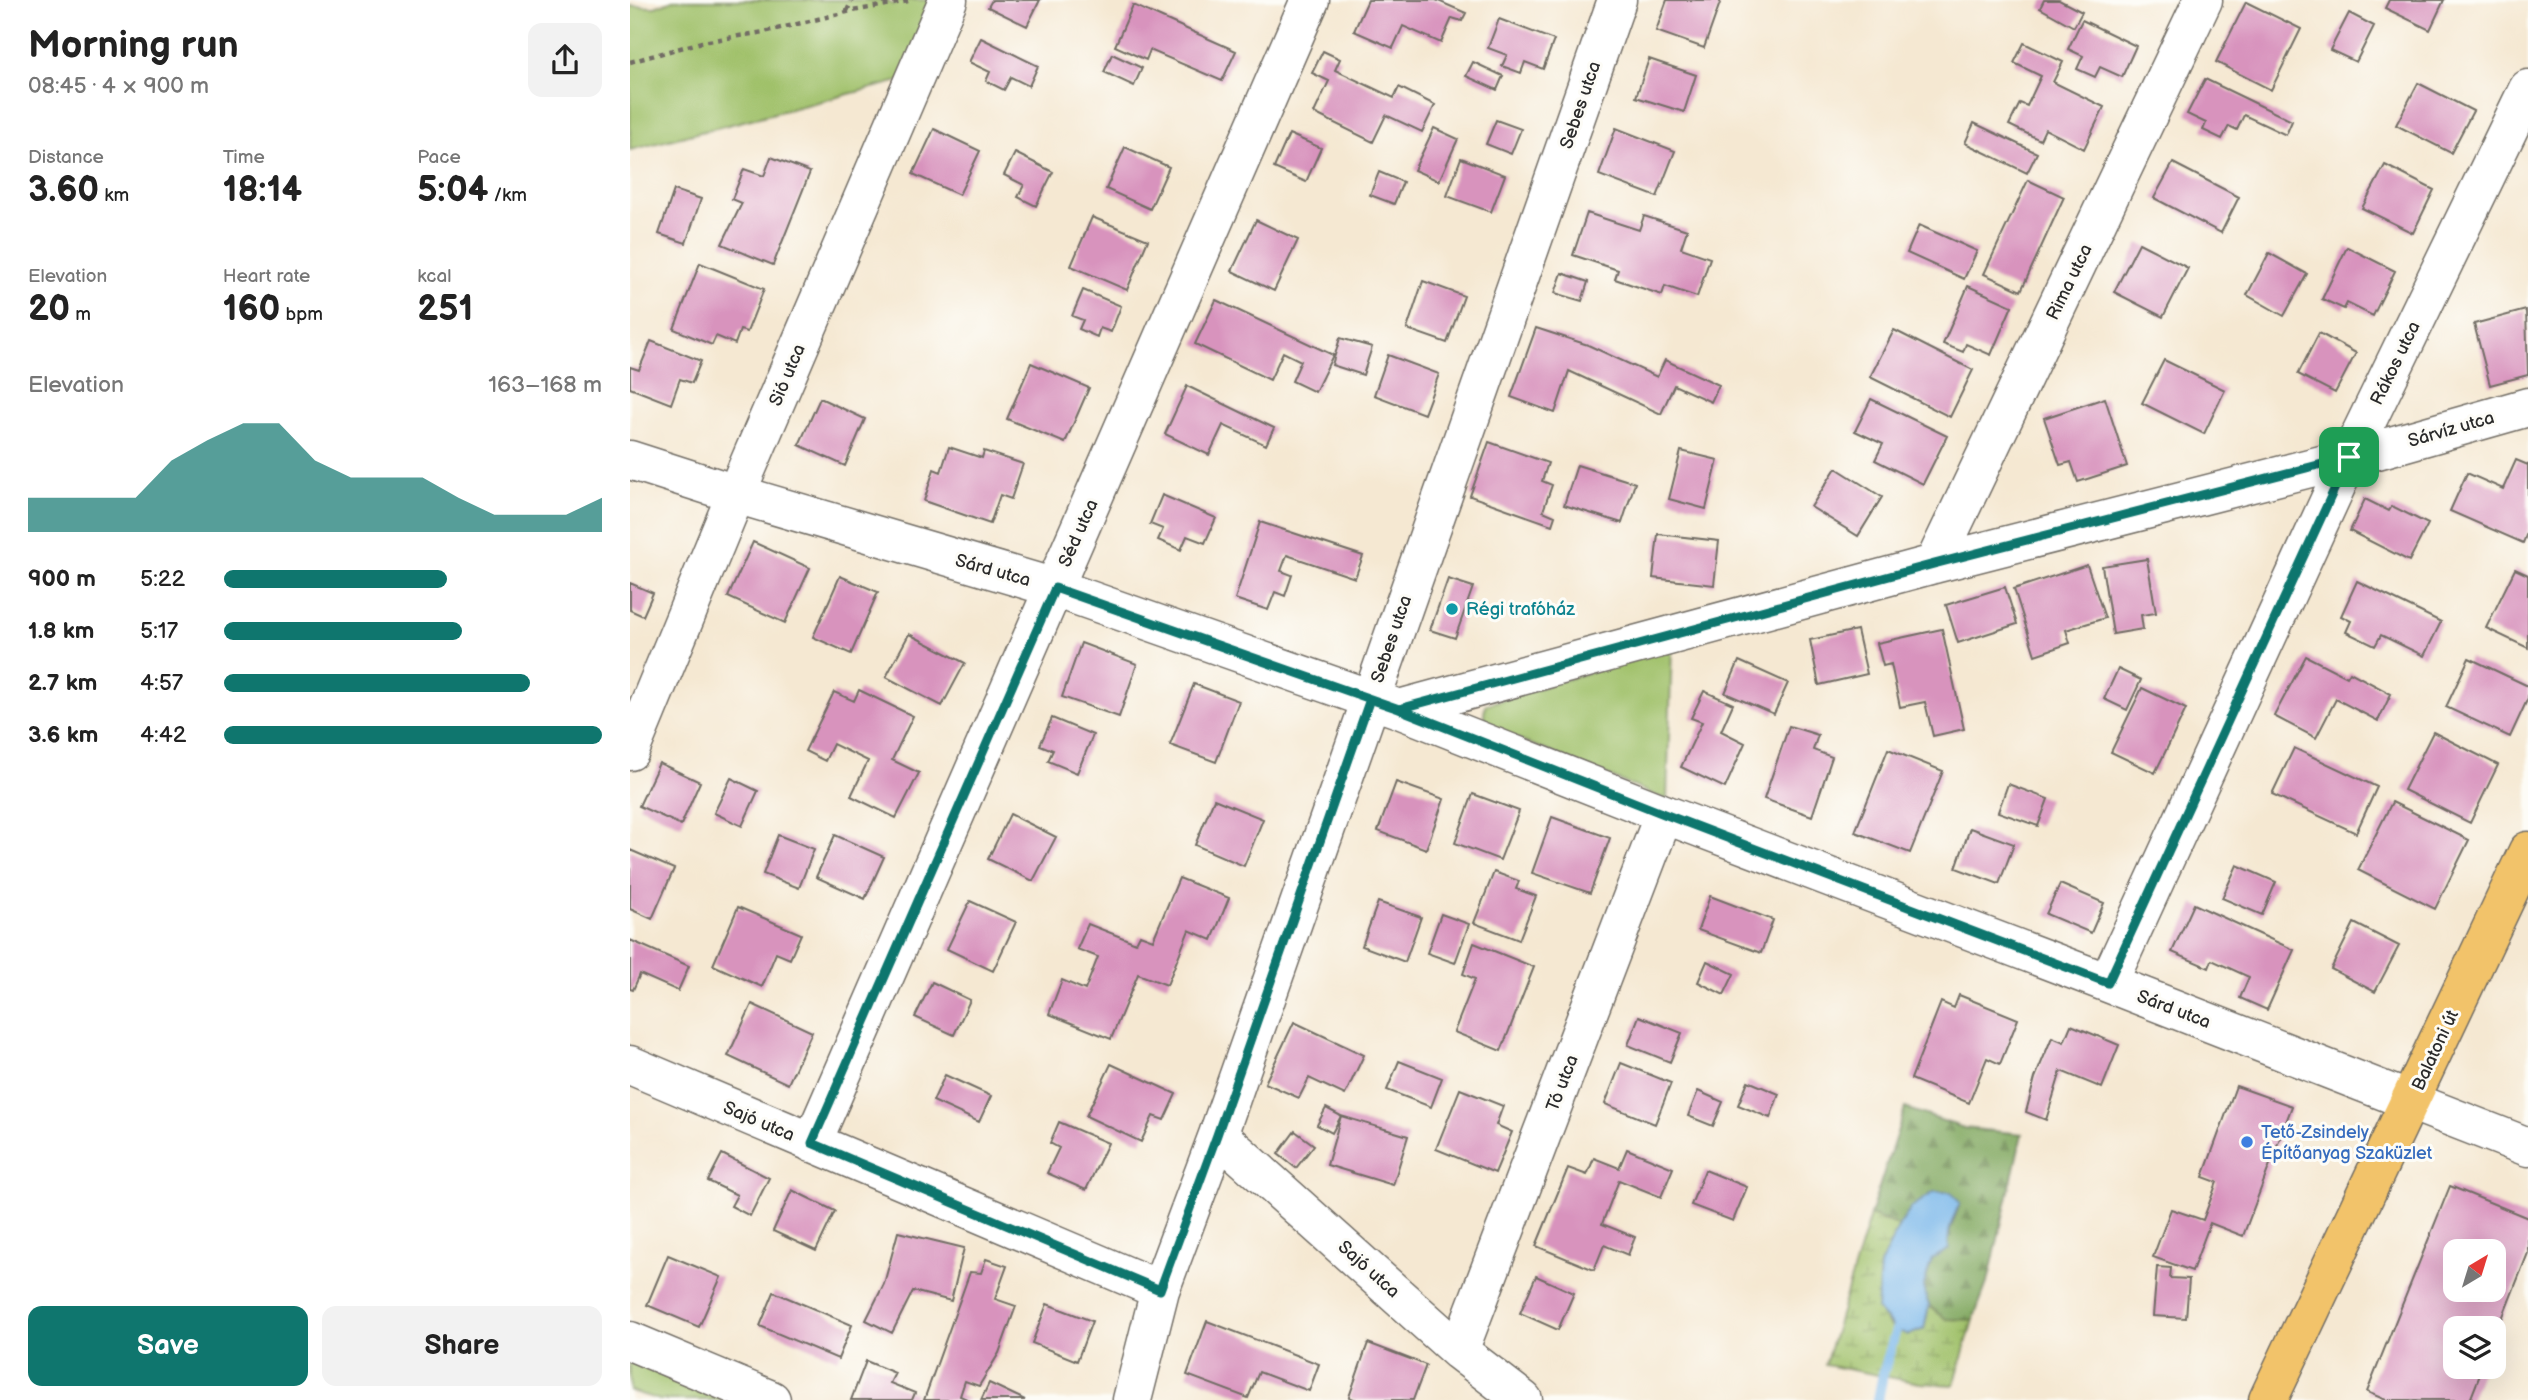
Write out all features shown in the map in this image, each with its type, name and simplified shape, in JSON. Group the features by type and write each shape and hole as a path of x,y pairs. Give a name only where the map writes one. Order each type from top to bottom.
{"main road":[{"name":"Balatoni út","path":"2268,1400 2528,851"}],"street":[{"name":"Séd utca","path":"812,1143 1310,0"},
{"name":"Sebes utca","path":"1132,1400 1160,1290 1217,1135 1385,704 1617,0"},
{"name":"Rima utca","path":"1934,564 2203,0"},
{"name":"Sió utca","path":"630,751 736,494 947,3"},
{"name":"Rákos utca","path":"2108,983 2349,457 2528,89"},
{"name":"Sárvíz utca","path":"1385,704 2349,457 2528,407"},
{"name":"Sárd utca","path":"630,460 1055,588 1385,704 2528,1147"},
{"name":"Tó utca","path":"1459,1351 1664,814"},
{"name":"Sajó utca","path":"630,1066 1160,1290"},
{"name":"Sajó utca","path":"1217,1135 1459,1351 1523,1400"},
{"path":"630,1341 771,1400"}],"path":[{"path":"847,12 852,0"},
{"path":"630,62 702,42 764,32 847,12 908,1 947,3"}],"green space":[{"path":"673,0 886,0 893,5 897,0 939,0 900,81 630,150 630,6 655,7"},
{"path":"1672,646 1667,800 1489,727 1484,716 1485,705"},
{"path":"1905,1108 1964,1128 2022,1134 1989,1278 1973,1320 1946,1319 1929,1306 1923,1288 1932,1259 1947,1239 1960,1203 1912,1207 1899,1226 1870,1215"},
{"path":"1870,1215 1899,1226 1880,1265 1886,1322 1909,1335 1924,1329 1929,1306 1946,1319 1973,1320 1954,1385 1920,1383 1825,1365"},
{"path":"630,1359 729,1400 660,1400 630,1391"}],"water":[{"path":"1934,1192 1951,1192 1960,1203 1949,1231 1949,1249 1932,1259 1923,1288 1929,1306 1924,1329 1909,1335 1896,1330 1877,1310 1880,1265 1899,1226 1912,1207"}],"building":[{"path":"992,0 1040,0 1027,26 988,7"},
{"path":"1368,0 1436,0 1466,13 1462,21 1452,18 1441,43 1403,26 1393,48 1354,31"},
{"path":"1667,0 1721,0 1704,48 1656,31"},
{"path":"2044,0 2059,0 2082,12 2074,27 2040,8"},
{"path":"2389,0 2444,0 2430,30 2385,8"},
{"path":"2246,2 2301,29 2271,90 2216,62"},
{"path":"1133,5 1236,51 1222,81 1150,50 1146,60 1115,46"},
{"path":"2349,13 2374,26 2356,62 2330,50"},
{"path":"1499,19 1554,40 1543,69 1525,62 1521,73 1502,66 1507,55 1488,48"},
{"path":"2082,20 2136,46 2122,77 2100,67 2095,77 2077,69 2083,56 2068,49"},
{"path":"981,38 1038,66 1029,86 1011,77 1004,90 986,81 990,72 969,62"},
{"path":"2024,43 2063,62 2053,82 2104,107 2084,149 2045,129 2040,140 2009,125 2020,103 2027,106 2041,76 2014,63"},
{"path":"1323,51 1340,59 1335,70 1394,98 1399,87 1435,105 1422,132 1386,115 1373,142 1314,113 1329,81 1312,73"},
{"path":"1112,54 1142,68 1134,86 1104,72"},
{"path":"1649,59 1696,75 1684,112 1636,97"},
{"path":"1473,62 1503,76 1497,90 1466,76"},
{"path":"2205,79 2292,121 2286,135 2244,115 2237,130 2229,126 2222,139 2203,130 2206,123 2187,114"},
{"path":"2418,83 2473,111 2451,153 2396,125"},
{"path":"1496,120 1521,129 1511,154 1486,144"},
{"path":"1974,123 2037,153 2027,173 1965,143"},
{"path":"1434,128 1458,139 1439,181 1414,170"},
{"path":"1616,128 1675,151 1657,197 1599,175"},
{"path":"934,129 980,151 959,195 913,174"},
{"path":"1289,134 1321,148 1306,182 1274,168"},
{"path":"1125,147 1169,167 1150,209 1106,189"},
{"path":"1015,153 1053,172 1036,206 1018,197 1024,185 1004,175"},
{"path":"771,157 810,172 773,265 722,244 742,203 732,199 744,169 764,176"},
{"path":"1461,158 1505,175 1491,212 1447,196"},
{"path":"2173,163 2239,197 2221,233 2154,198"},
{"path":"2385,165 2434,190 2413,233 2362,208"},
{"path":"1379,172 1403,182 1394,204 1370,195"},
{"path":"2028,180 2064,197 2021,291 1984,274"},
{"path":"674,190 701,199 686,243 659,234"},
{"path":"1587,213 1639,230 1644,216 1687,230 1681,248 1710,258 1697,297 1665,286 1662,295 1615,279 1618,270 1573,255"},
{"path":"1092,217 1148,240 1127,290 1071,266"},
{"path":"1256,220 1298,240 1274,291 1232,271"},
{"path":"1919,225 1977,251 1964,279 1907,253"},
{"path":"2139,243 2188,268 2163,317 2114,292"},
{"path":"2347,247 2395,271 2373,316 2347,303 2344,309 2322,299"},
{"path":"2269,253 2307,274 2284,316 2247,295"},
{"path":"700,263 764,289 747,332 740,330 735,344 716,336 712,345 674,329"},
{"path":"1562,273 1588,282 1582,301 1555,293"},
{"path":"1423,281 1464,296 1447,343 1407,329"},
{"path":"1968,286 2012,306 1991,355 1966,344 1963,352 1943,344"},
{"path":"1083,290 1121,306 1111,332 1100,328 1097,337 1079,329 1083,320 1072,316"},
{"path":"1216,300 1333,355 1315,392 1292,381 1301,361 1283,352 1270,380 1195,344"},
{"path":"2526,310 2528,375 2490,385 2474,324"},
{"path":"1536,328 1588,345 1657,377 1665,360 1719,385 1711,402 1674,385 1661,414 1569,371 1555,413 1511,397"},
{"path":"1894,330 1973,370 1950,417 1870,377"},
{"path":"2319,333 2356,353 2335,393 2298,374"},
{"path":"1340,338 1372,347 1363,375 1332,365"},
{"path":"651,341 701,361 692,383 680,379 671,404 630,388 630,367 639,370"},
{"path":"1388,355 1439,374 1424,414 1374,395"},
{"path":"2164,360 2225,390 2204,434 2142,403"},
{"path":"1031,363 1089,388 1065,443 1007,419"},
{"path":"1187,386 1274,428 1266,445 1223,425 1209,455 1165,434"},
{"path":"820,398 865,419 845,466 799,445"},
{"path":"2105,398 2127,466 2078,482 2071,462 2060,465 2044,418"},
{"path":"1871,399 1947,436 1923,484 1875,460 1883,444 1855,431"},
{"path":"1489,442 1548,463 1542,481 1552,485 1543,511 1555,516 1552,525 1470,496"},
{"path":"949,447 982,458 984,451 1023,464 1011,499 1000,495 990,524 924,501 934,469 941,472"},
{"path":"1681,451 1718,460 1706,509 1669,499"},
{"path":"2516,460 2528,465 2528,530 2523,543 2450,511 2467,473 2503,489"},
{"path":"1577,465 1635,483 1622,523 1564,505"},
{"path":"1836,468 1882,497 1858,536 1811,507"},
{"path":"1162,495 1216,518 1205,543 1187,536 1181,550 1158,540 1163,529 1150,524"},
{"path":"2365,499 2389,511 2392,506 2428,524 2409,561 2350,531"},
{"path":"1260,522 1363,556 1355,578 1287,555 1281,571 1292,575 1285,596 1275,592 1268,610 1235,599"},
{"path":"1658,534 1719,541 1714,585 1653,578"},
{"path":"753,542 810,568 785,623 728,597"},
{"path":"2147,559 2156,613 2141,615 2143,629 2113,634 2102,566"},
{"path":"2087,565 2105,618 2066,630 2070,643 2035,655 2014,589"},
{"path":"2515,569 2528,575 2528,648 2486,628"},
{"path":"840,576 878,592 851,654 813,637"},
{"name":"Régi trafóház","path":"1448,579 1473,587 1455,638 1430,630"},
{"path":"2357,581 2441,622 2424,656 2381,635 2375,646 2346,632 2351,621 2341,616"},
{"path":"630,583 653,593 643,616 630,610"},
{"path":"2005,587 2017,624 1958,643 1946,605"},
{"path":"1942,629 1964,729 1933,736 1925,702 1900,707 1891,664 1883,666 1877,643"},
{"path":"1857,630 1867,674 1819,685 1810,640"},
{"path":"909,634 965,663 942,706 886,677"},
{"path":"1081,643 1137,664 1119,717 1062,697"},
{"path":"2306,656 2347,677 2350,672 2391,694 2378,721 2336,699 2316,738 2274,716"},
{"path":"2469,658 2528,686 2528,698 2510,737 2446,707"},
{"path":"1739,661 1788,683 1774,714 1725,693"},
{"path":"2118,669 2141,680 2127,710 2104,699"},
{"path":"1194,684 1239,701 1216,762 1170,745"},
{"path":"2142,688 2186,709 2155,773 2111,752"},
{"path":"859,690 913,716 892,760 919,773 896,818 851,796 868,761 833,744 825,761 805,751 834,692 854,701"},
{"path":"1704,691 1733,704 1721,731 1745,743 1725,788 1681,767 1702,722 1691,718"},
{"path":"1052,718 1093,735 1077,773 1048,761 1053,750 1040,745"},
{"path":"1789,726 1818,735 1813,750 1832,757 1812,816 1764,799"},
{"path":"2433,732 2498,765 2470,823 2404,790"},
{"path":"2294,748 2377,787 2356,833 2272,794"},
{"path":"1888,749 1943,771 1910,853 1855,832"},
{"path":"659,763 700,782 681,825 639,806"},
{"path":"731,778 758,791 742,826 714,813"},
{"path":"1396,782 1444,799 1426,849 1378,831"},
{"path":"2008,784 2048,799 2038,826 1998,812"},
{"path":"1473,794 1519,811 1500,860 1455,843"},
{"path":"1214,799 1263,819 1244,866 1195,845"},
{"path":"2392,802 2469,840 2435,909 2358,870"},
{"path":"1010,814 1056,837 1033,881 988,859"},
{"path":"1552,817 1610,838 1590,893 1532,873"},
{"path":"1970,828 2014,844 1999,884 1956,868"},
{"path":"778,835 814,849 799,888 763,874"},
{"path":"835,835 884,857 865,899 816,877"},
{"path":"630,850 674,869 652,919 630,909"},
{"path":"2237,865 2276,882 2262,915 2222,898"},
{"path":"1494,872 1519,881 1516,889 1536,896 1519,940 1474,923"},
{"path":"1179,878 1229,898 1212,940 1189,930 1167,985 1138,974 1111,1039 1049,1014 1062,980 1085,990 1098,957 1077,949 1088,924 1136,943 1140,935 1153,940"},
{"path":"2060,884 2104,903 2091,933 2046,914"},
{"path":"1710,896 1773,920 1761,953 1698,930"},
{"path":"970,901 1016,922 993,971 947,949"},
{"path":"1378,902 1421,917 1405,962 1362,946"},
{"path":"2194,904 2294,950 2267,1010 2240,998 2249,977 2212,960 2209,968 2172,952"},
{"path":"738,907 801,934 790,959 776,953 762,987 713,965"},
{"path":"1441,914 1469,924 1455,963 1427,953"},
{"path":"2354,923 2399,946 2375,992 2331,969"},
{"path":"630,940 689,966 678,991 640,974 633,990 630,989"},
{"path":"1474,943 1534,967 1501,1051 1454,1032 1475,979 1463,974"},
{"path":"1707,961 1734,974 1724,995 1698,982"},
{"path":"932,982 970,1000 954,1035 915,1017"},
{"path":"1959,995 2018,1019 2000,1064 1987,1058 1969,1103 1911,1079 1941,1002 1954,1008"},
{"path":"752,1004 812,1032 788,1084 728,1056"},
{"path":"1639,1016 1682,1033 1670,1062 1628,1045"},
{"path":"1294,1022 1364,1055 1345,1095 1309,1078 1299,1098 1265,1083"},
{"path":"2071,1025 2119,1045 2102,1088 2061,1071 2046,1120 2026,1112 2035,1078 2052,1037 2064,1042"},
{"path":"1399,1061 1442,1078 1431,1107 1387,1090"},
{"path":"1621,1063 1671,1083 1655,1124 1605,1104"},
{"path":"1111,1064 1176,1094 1164,1120 1153,1116 1141,1142 1086,1116"},
{"path":"945,1075 991,1096 979,1122 933,1101"},
{"path":"1748,1081 1779,1094 1770,1118 1738,1105"},
{"name":"Tető-Zsindely Építőanyag Szaküzlet","path":"2236,1086 2292,1106 2243,1236 2210,1223 2192,1271 2153,1257 2171,1209 2203,1220 2217,1182 2203,1177"},
{"path":"1460,1089 1503,1106 1496,1125 1512,1132 1495,1173 1436,1149"},
{"path":"1698,1091 1723,1102 1713,1126 1688,1116"},
{"path":"1326,1108 1341,1116 1332,1133 1317,1125"},
{"path":"1341,1116 1408,1136 1393,1185 1327,1165"},
{"path":"1059,1122 1108,1143 1086,1190 1047,1173 1059,1148 1050,1143"},
{"path":"1295,1131 1314,1145 1296,1168 1278,1154"},
{"path":"1627,1149 1673,1168 1661,1197 1619,1180 1602,1224 1635,1237 1628,1255 1604,1245 1594,1270 1536,1246 1568,1168 1587,1175 1594,1158 1619,1168"},
{"path":"722,1154 769,1178 750,1216 731,1206 737,1195 708,1181"},
{"path":"1705,1170 1747,1187 1733,1221 1691,1205"},
{"path":"2450,1186 2528,1218 2528,1253 2503,1316 2443,1316 2443,1379 2478,1379 2470,1400 2386,1400 2367,1392"},
{"path":"792,1190 835,1211 816,1251 773,1231"},
{"path":"898,1232 964,1248 951,1301 913,1291 892,1333 866,1320 884,1284"},
{"path":"668,1255 721,1277 699,1327 647,1305"},
{"path":"986,1259 1007,1266 995,1299 1016,1306 999,1353 979,1386 965,1381 960,1396 969,1400 924,1400 970,1272 981,1273"},
{"path":"2157,1267 2171,1268 2170,1278 2189,1279 2186,1318 2153,1316"},
{"path":"1536,1276 1574,1293 1558,1330 1520,1313"},
{"path":"774,1292 852,1325 838,1359 760,1326"},
{"path":"1047,1304 1092,1321 1077,1361 1032,1343"},
{"path":"1207,1321 1319,1364 1309,1391 1259,1372 1248,1398 1187,1375"},
{"path":"1368,1343 1426,1365 1413,1400 1356,1400 1349,1397"},
{"path":"866,1361 895,1373 890,1383 915,1393 912,1400 851,1400"},
{"path":"989,1383 1025,1400 981,1400"}],"waterway":[{"path":"1878,1400 1896,1330"}],"place":[{"name":"Régi trafóház","path":"1452,609"},
{"name":"Tető-Zsindely Építőanyag Szaküzlet","path":"2247,1142"}],"route":[{"path":"2349,457 2108,983 1370,699 1160,1290 812,1143 1055,588 1399,709 1934,564 2349,457"}]}
